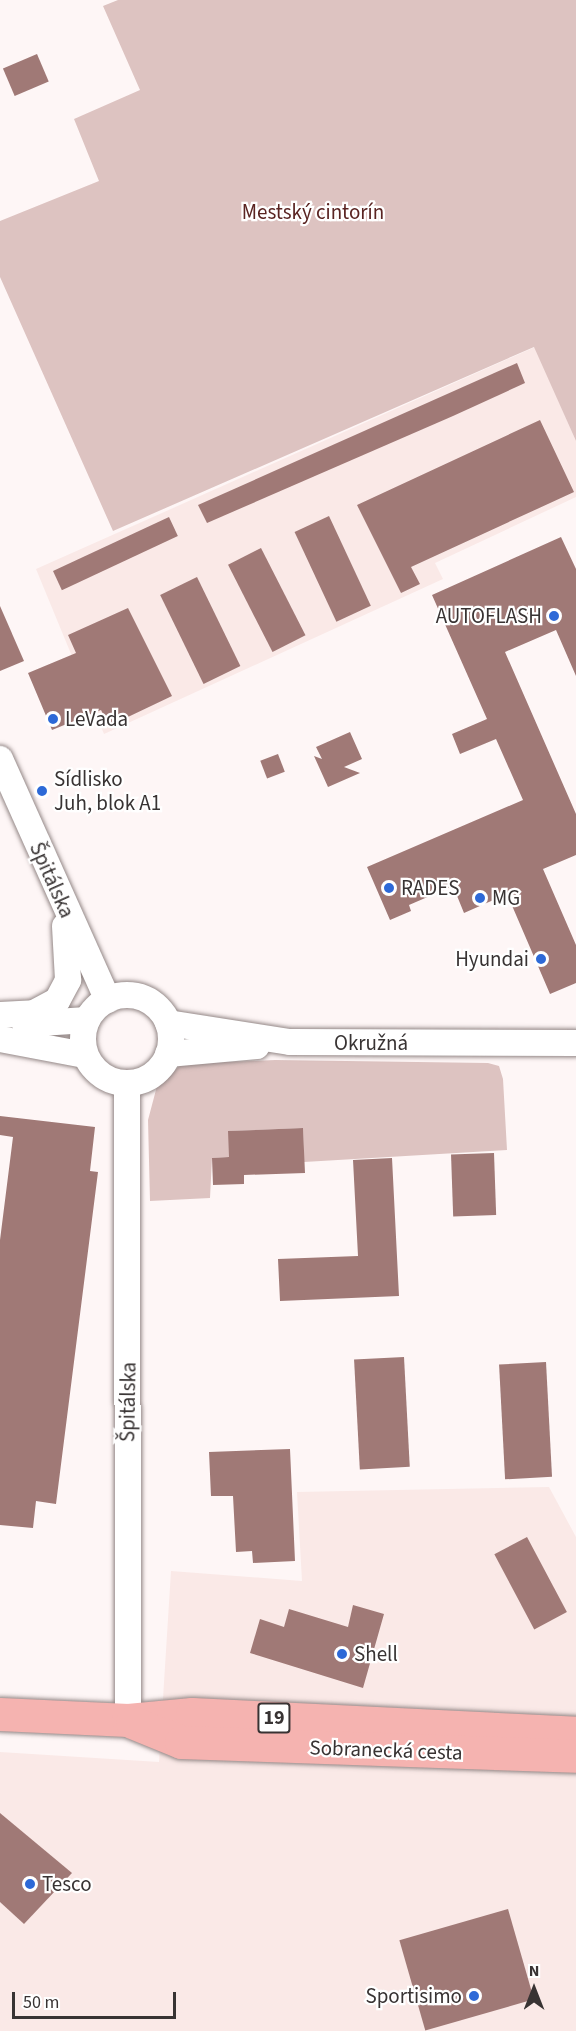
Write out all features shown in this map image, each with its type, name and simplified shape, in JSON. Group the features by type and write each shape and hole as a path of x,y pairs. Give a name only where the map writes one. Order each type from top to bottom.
{"main road":[{"name":"Sobranecká cesta","path":"0,1714 128,1720 192,1714 576,1733"},
{"name":"Sobranecká cesta","path":"128,1720 181,1742 576,1756"}],"street":[{"name":"Špitálska","path":"0,759 60,899 108,1000"},
{"path":"0,1015 34,1013 48,1008 65,990 69,953 60,899"},
{"path":"0,1024 87,1020 108,1000 120,996 145,999 168,1023 168,1054 152,1075 127,1083 101,1075 85,1055 0,1039"},
{"path":"85,1055 87,1020"},
{"name":"Okružná","path":"168,1023 290,1042 576,1043"},
{"path":"168,1054 290,1042"},
{"name":"Špitálska","path":"127,1083 128,1720"}],"shaded area":[{"path":"535,347 576,441 576,497 435,563 443,579 104,734 36,569"},
{"path":"549,1487 576,1537 576,2031 0,2031 0,1752 159,1762 171,1571 302,1581 297,1492"}],"green space":[{"name":"Mestský cintorín","path":"118,0 576,0 576,441 534,347 113,531 0,277 0,221 99,181 74,119 140,90 103,6"},
{"path":"275,1060 488,1063 499,1066 503,1079 507,1150 304,1162 303,1128 229,1131 229,1157 212,1158 210,1198 150,1201 148,1120 157,1086 182,1064"}],"building":[{"path":"37,54 49,82 15,96 3,68"},
{"path":"517,363 525,383 453,416 207,523 198,505"},
{"path":"540,420 574,492 411,567 420,584 401,593 357,505"},
{"path":"329,516 371,606 336,622 295,532"},
{"path":"169,517 178,536 62,590 53,571"},
{"path":"561,537 576,569 576,676 556,630 505,652 576,814 576,855 543,869 576,945 576,983 550,994 507,894 464,913 453,886 409,905 411,911 390,920 367,867 523,800 496,739 460,754 452,734 487,719 432,595"},
{"path":"261,548 305,635 273,652 228,565"},
{"path":"197,577 240,666 204,684 160,595"},
{"path":"0,606 24,661 0,671"},
{"path":"128,608 172,696 109,726 101,710 52,730 28,673 76,653 68,635"},
{"path":"350,732 362,759 344,767 360,773 328,787 314,756 322,759 316,747"},
{"path":"278,754 285,772 267,779 260,761"},
{"path":"0,1116 95,1127 90,1171 98,1172 56,1504 36,1501 33,1528 0,1525 0,1240 13,1137 0,1135"},
{"path":"303,1128 305,1173 244,1175 244,1184 213,1185 212,1158 229,1157 228,1131"},
{"path":"494,1153 496,1215 453,1216 451,1155"},
{"path":"392,1158 399,1296 280,1301 278,1259 358,1256 353,1160"},
{"path":"404,1357 410,1467 360,1469 354,1360"},
{"path":"546,1362 552,1477 505,1479 499,1364"},
{"path":"290,1449 295,1561 253,1563 252,1551 236,1552 233,1496 211,1496 209,1452"},
{"path":"527,1537 567,1612 534,1629 494,1554"},
{"path":"353,1605 384,1614 363,1688 250,1653 260,1619 284,1627 289,1609 348,1627"},
{"path":"0,1813 72,1873 24,1924 0,1902"},
{"path":"508,1909 534,1999 425,2031 399,1940"}],"place":[{"name":"AUTOFLASH","path":"554,616"},
{"name":"LeVada","path":"53,719"},
{"name":"Sídlisko Juh, blok A1","path":"42,791"},
{"name":"RADES","path":"389,888"},
{"name":"MG","path":"480,898"},
{"name":"Hyundai","path":"541,959"},
{"name":"Shell","path":"342,1654"},
{"name":"Tesco","path":"30,1884"},
{"name":"Sportisimo","path":"474,1996"}]}
